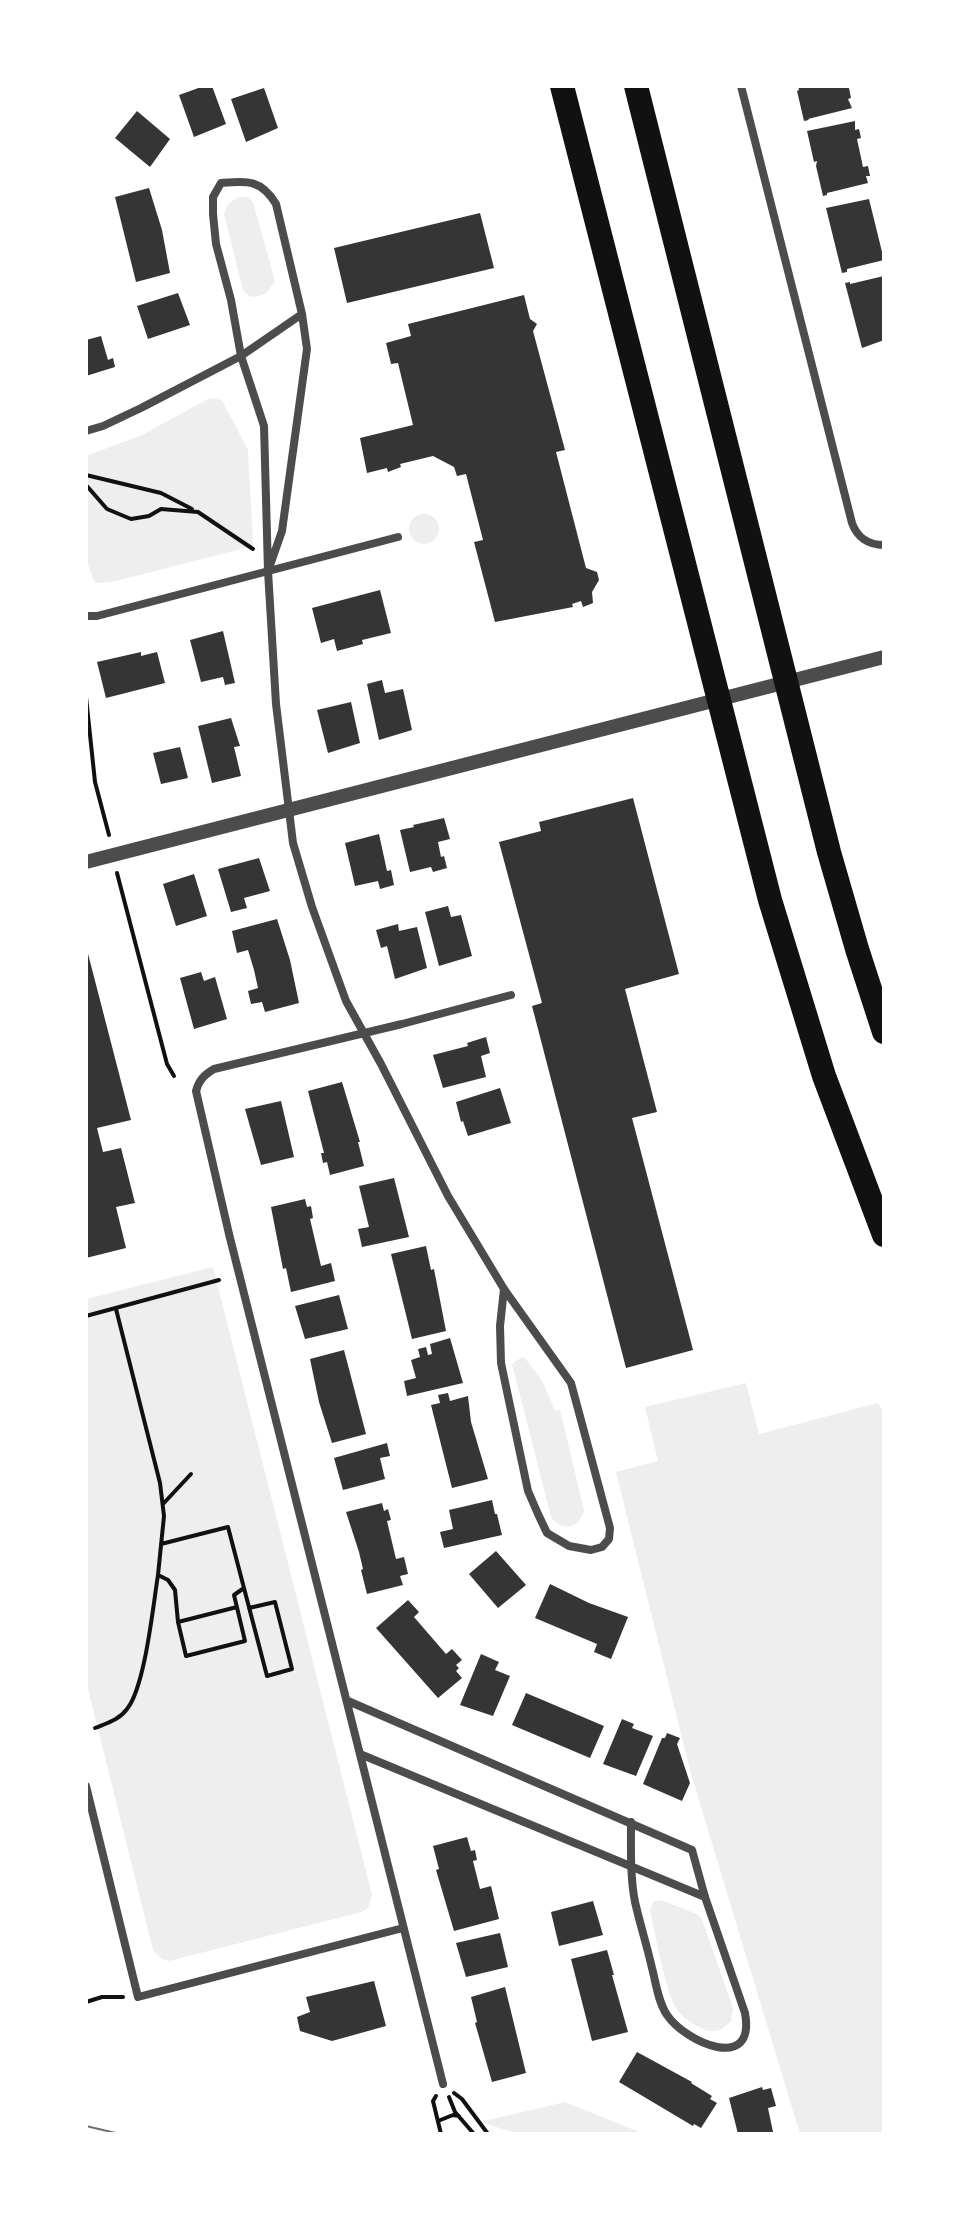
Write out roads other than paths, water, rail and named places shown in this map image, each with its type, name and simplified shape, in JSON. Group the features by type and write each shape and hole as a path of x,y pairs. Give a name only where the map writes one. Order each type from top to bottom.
{"highway":[{"path":"562,86 770,900 824,1076 884,1235"},
{"path":"636,86 829,852 884,1032"}],"street":[{"path":"741,86 852,523 860,538 868,543 884,545"},
{"path":"268,571 282,531 307,349 282,225 271,196 248,181 221,183 213,197 216,244 231,300 241,356 264,426 268,571 276,704 293,843 346,1001 448,1196 504,1289 571,1383 610,1528 609,1539 602,1547 591,1550 569,1546 547,1533 528,1491 501,1363 500,1326 504,1289"},
{"path":"86,431 141,408 241,356 302,314"},
{"path":"86,616 97,616 398,537"},
{"path":"86,862 884,657"},
{"path":"443,2084 196,1091 204,1075 214,1069 511,995"},
{"path":"348,1701 631,1822 692,1850 747,2025 740,2043 730,2048 704,2045 683,2031 667,2016 662,2006 635,1901 631,1822"},
{"path":"360,1754 705,1897"},
{"path":"86,1786 138,1997 403,1928"}],"tram line":[{"path":"86,2126 120,2134"}]}
